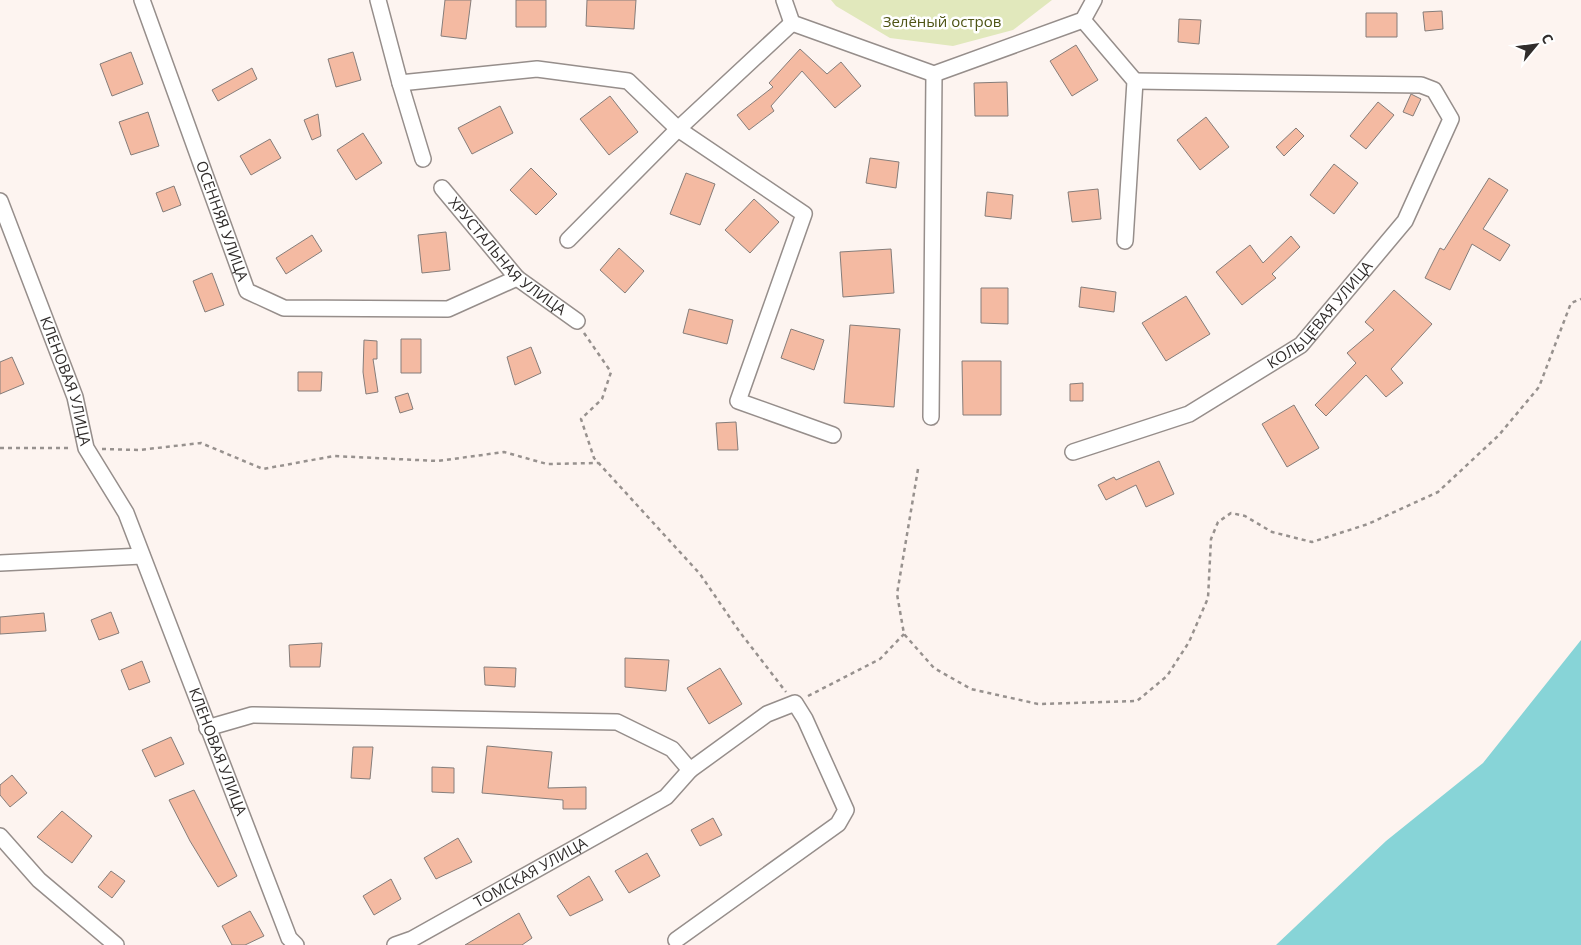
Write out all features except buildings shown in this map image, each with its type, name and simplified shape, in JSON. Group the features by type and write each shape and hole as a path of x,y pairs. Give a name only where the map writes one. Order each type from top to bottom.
{"street":[{"name":"ОСЕННЯЯ УЛИЦА","path":"142,0 248,291 284,308 448,309 517,278"},
{"path":"378,0 423,159"},
{"path":"784,0 792,23"},
{"path":"792,23 934,74 1083,20 1094,0"},
{"path":"1083,20 1135,81 1125,241"},
{"path":"568,240 678,129 792,23"},
{"path":"400,83 538,69 628,81 678,129 804,214 738,401 833,435"},
{"path":"931,417 934,74"},
{"name":"КОЛЬЦЕВАЯ УЛИЦА","path":"1073,452 1189,414 1301,345 1405,221 1447,132 1451,118 1434,90 1422,85 1135,81"},
{"name":"ХРУСТАЛЬНАЯ УЛИЦА","path":"442,188 517,278 576,321"},
{"name":"КЛЕНОВАЯ УЛИЦА","path":"0,201 75,397 86,448 126,513 289,938 296,945"},
{"path":"0,564 142,556"},
{"path":"676,940 838,824 846,810 805,719 795,703"},
{"name":"ТОМСКАЯ УЛИЦА","path":"395,945 412,939 666,797 690,770 767,714 795,703"},
{"path":"207,728 252,715 617,722 672,749 690,770"},
{"path":"0,836 39,880 116,945"}],"path":[{"path":"918,468 897,594 904,634 934,668 971,689 1038,704 1137,701 1167,676 1189,642 1208,598 1211,539 1218,522 1231,513 1245,516 1272,532 1312,542 1368,524 1438,492 1499,434 1539,387 1571,303 1581,299"},
{"path":"576,321 611,372 602,399 581,419 594,458 700,574 739,631 795,703 880,659 904,634"},
{"path":"0,448 139,450 200,443 263,469 334,456 438,461 504,452 547,464 598,463"}],"green space":[{"name":"Зелёный остров","path":"831,0 1052,0 1013,30 953,46 890,38 836,6"}],"water":[{"path":"1581,640 1581,945 1276,945 1386,841 1483,763"}]}
